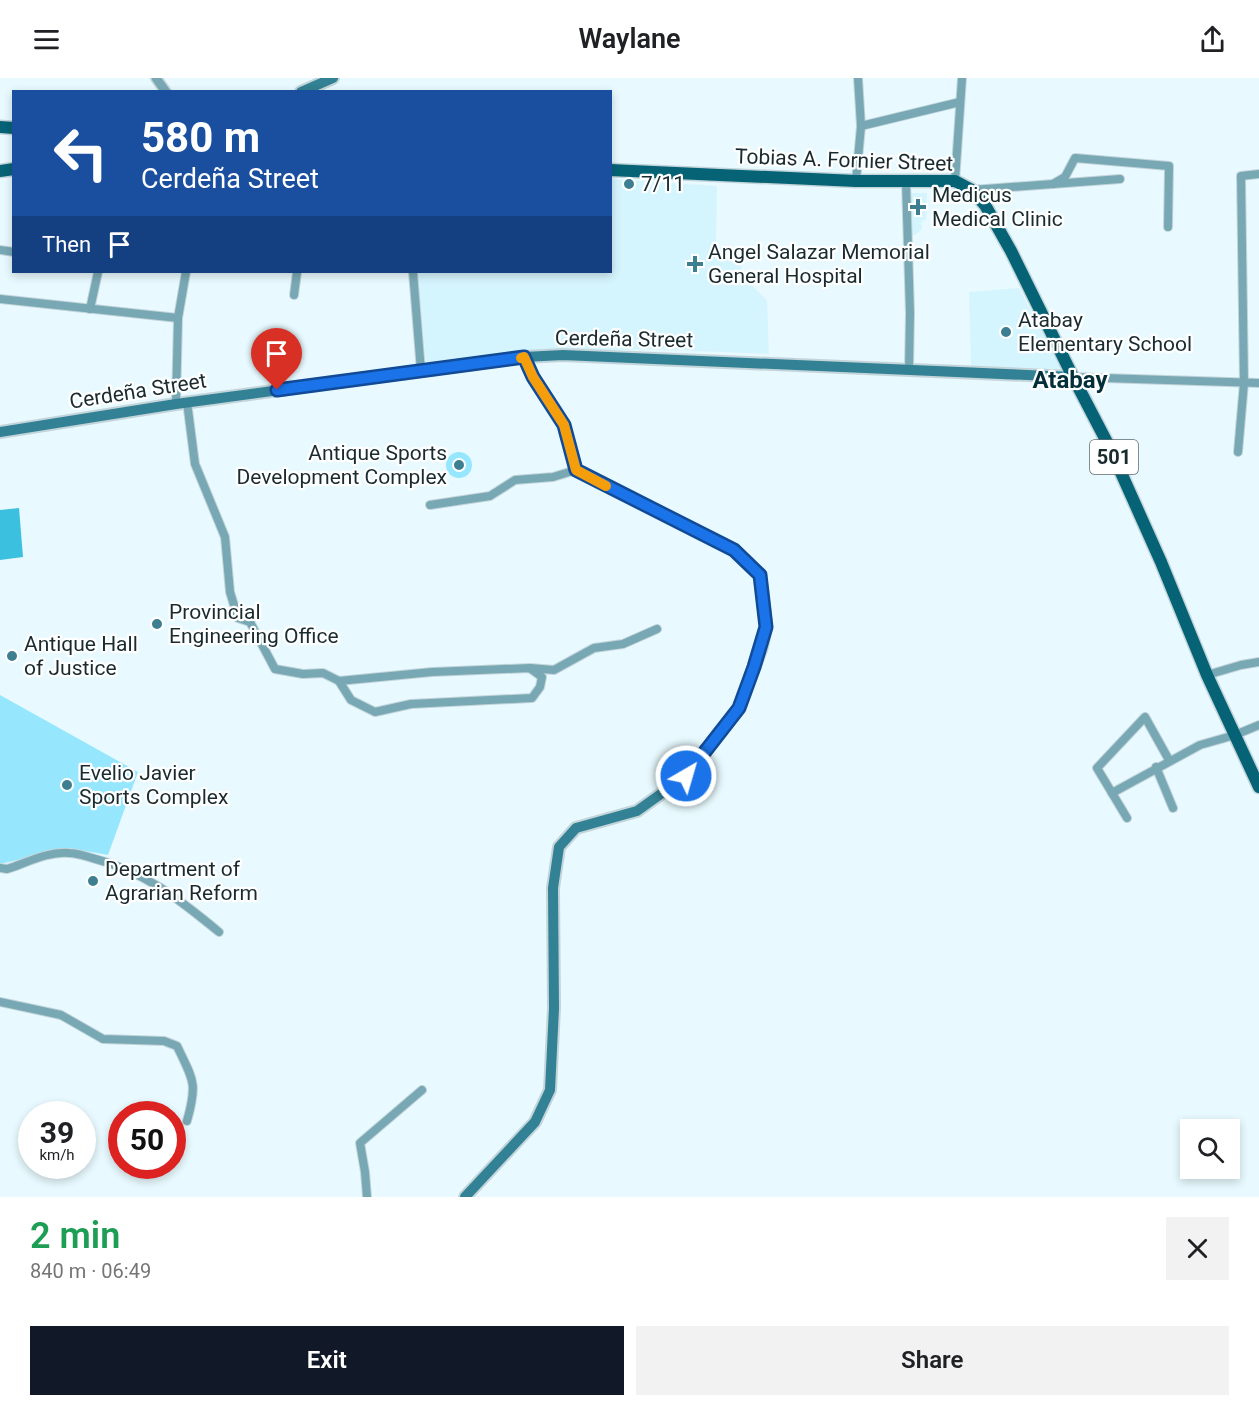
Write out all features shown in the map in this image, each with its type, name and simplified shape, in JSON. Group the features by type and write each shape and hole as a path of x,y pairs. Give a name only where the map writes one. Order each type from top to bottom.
{"main road":[{"path":"306,90 333,78"},
{"name":"Tobias A. Fornier Street","path":"612,170 856,182 955,182 972,190 985,205 1011,250 1072,377 1110,448 1235,735"},
{"name":"Cerdeña Street","path":"0,432 181,403 524,357 563,355 1072,377"},
{"path":"465,1197 535,1122 550,1090 554,1008 553,888 559,847 576,828 637,811 686,776 739,708 762,647 766,627 760,575 734,550 576,470 564,425 533,377 524,357"},
{"name":"501","path":"1235,735 1259,787"}],"street":[{"path":"856,182 861,126 858,78"},
{"path":"955,182 962,78"},
{"path":"861,126 960,102"},
{"path":"1053,184 1065,177 1075,158 1169,166 1168,227"},
{"path":"1238,452 1244,383 1241,176 1259,174"},
{"path":"972,190 1120,179"},
{"path":"906,182 910,300 909,369"},
{"path":"90,309 98,273"},
{"path":"186,273 178,318 181,403 195,464 225,537 230,592 238,618 249,622 275,669 303,674 322,673 339,681 432,672 530,668 554,670 594,648 623,645 657,629"},
{"path":"294,295 297,273"},
{"path":"413,273 422,371"},
{"path":"0,299 178,318"},
{"path":"1072,377 1259,383"},
{"path":"430,505 490,496 514,480 553,477 576,470"},
{"path":"1207,675 1259,662"},
{"path":"339,681 351,700 375,712 411,705 532,698 540,687 542,677 530,668"},
{"path":"1127,818 1096,768 1145,717 1168,760"},
{"path":"1112,793 1168,760 1200,745 1259,725"},
{"path":"1156,767 1173,808"},
{"path":"0,868 7,869 46,856 69,853 111,863 171,892 219,932"},
{"path":"0,1002 61,1015 103,1039 164,1041 177,1046 193,1081 194,1096 187,1120"},
{"path":"367,1197 360,1143 422,1090"}],"shaded area":[{"path":"612,179 717,186 716,246 739,252 743,277 767,300 769,354 649,349 496,355 426,363 417,273 612,273"},
{"name":"Medicus Medical Clinic","path":"908,193 927,193 926,220 920,221 925,222 921,223 922,229 915,235 909,235"},
{"name":"Atabay Elementary School","path":"1019,288 1063,372 971,366 969,292"},
{"name":"Antique Sports Development Complex","path":"459,452 469,455 472,465 469,475 459,478 449,475 446,465 449,455"},
{"path":"19,508 23,557 0,560 0,510"},
{"name":"Evelio Javier Sports Complex","path":"0,695 138,772 108,855 69,848 0,864"}],"slow traffic":[{"path":"521,358 524,357 533,377 564,425 576,470 606,486"}],"place":[{"name":"7/11","path":"629,184"},
{"name":"Medicus Medical Clinic","path":"918,207"},
{"name":"Angel Salazar Memorial General Hospital","path":"695,264"},
{"name":"Atabay Elementary School","path":"1006,332"},
{"name":"Antique Sports Development Complex","path":"459,465"},
{"name":"Provincial Engineering Office","path":"157,624"},
{"name":"Antique Hall of Justice","path":"12,656"},
{"name":"Evelio Javier Sports Complex","path":"67,785"},
{"name":"Department of Agrarian Reform","path":"93,881"}],"district":[{"name":"Atabay","path":"1070,380"}],"route":[{"path":"277,390 524,357 533,377 564,425 576,470 734,550 760,575 766,627 762,647 739,708 686,776"}]}
